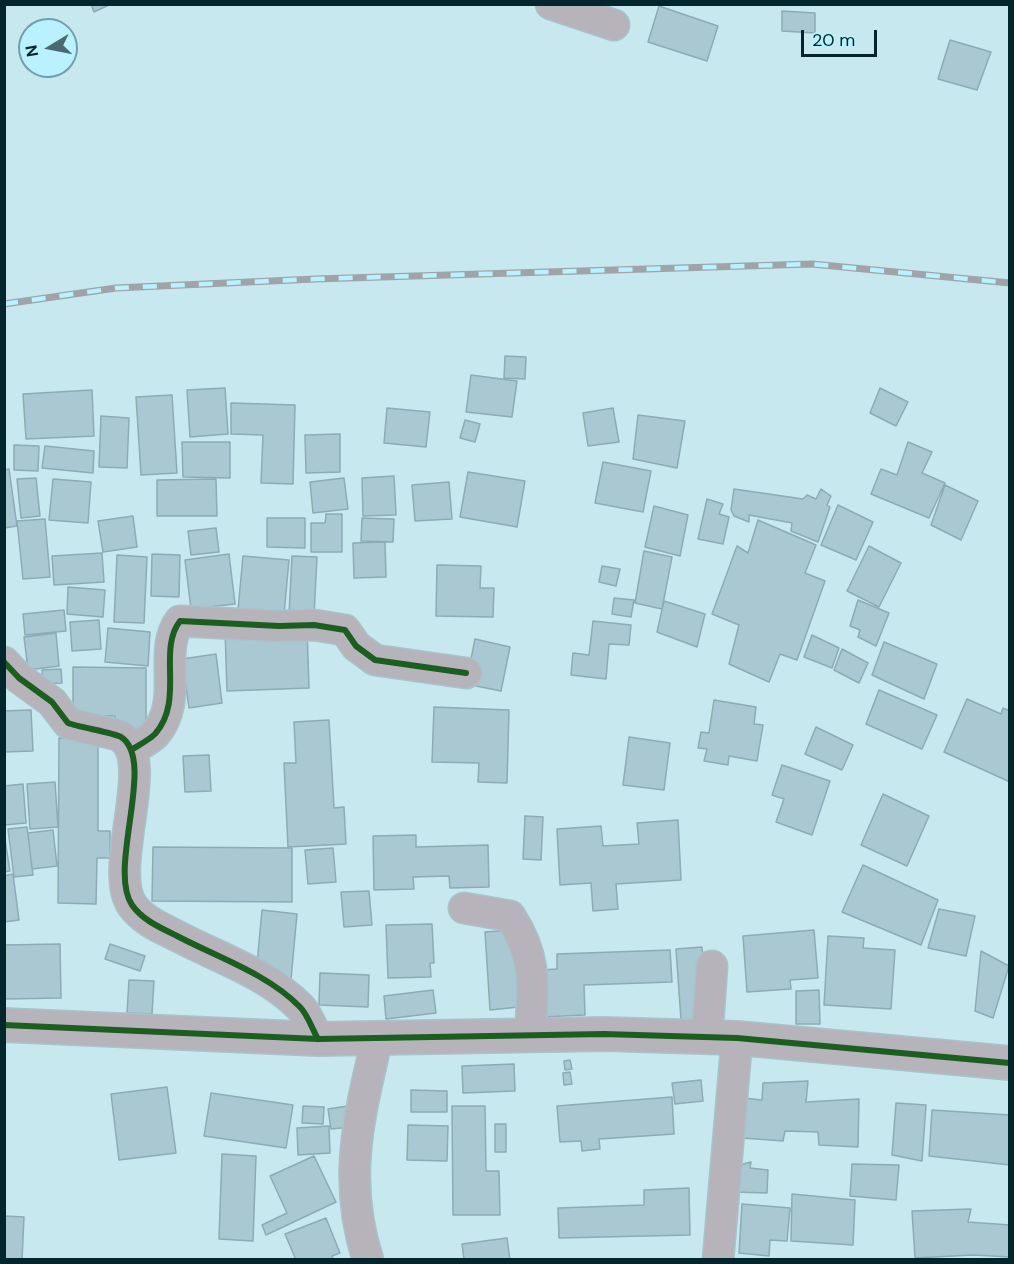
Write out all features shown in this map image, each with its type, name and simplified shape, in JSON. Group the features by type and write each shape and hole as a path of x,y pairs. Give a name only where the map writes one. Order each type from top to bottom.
{"street":[{"path":"551,4 614,25"},
{"path":"131,750 154,735 171,702 172,636 180,621 279,626 314,625 345,630 356,646 375,660 466,673"},
{"path":"4,662 19,678 52,702 68,723 121,737 131,750 133,805 125,855 125,874 126,888 132,905 154,926 229,961 272,986 301,1008 318,1039"},
{"path":"464,908 485,909 510,916 525,939 532,983 530,1036"},
{"path":"712,966 722,1037 718,1260"},
{"path":"4,1024 318,1039 604,1034 722,1037 1010,1064"},
{"path":"368,1260 356,1214 354,1157 377,1039"}],"building":[{"path":"91,4 111,4 94,12"},
{"path":"659,6 718,26 707,61 648,42"},
{"path":"782,11 815,13 815,33 782,31"},
{"path":"950,40 991,52 977,90 938,79"},
{"path":"505,356 526,357 525,379 504,378"},
{"path":"471,375 517,381 512,417 466,412"},
{"path":"225,388 228,434 190,437 187,390"},
{"path":"880,388 908,402 896,426 870,413"},
{"path":"92,390 94,436 26,439 23,394"},
{"path":"172,395 177,473 141,475 136,397"},
{"path":"231,403 295,405 293,484 261,483 263,435 231,434"},
{"path":"387,408 430,412 426,447 384,443"},
{"path":"613,408 619,442 588,446 583,413"},
{"path":"638,415 685,421 677,468 633,459"},
{"path":"101,416 129,418 127,468 99,467"},
{"path":"465,420 480,424 475,442 460,438"},
{"path":"340,434 340,472 306,473 305,435"},
{"path":"182,442 230,442 230,478 183,477"},
{"path":"908,442 932,452 922,473 945,483 929,518 871,494 881,469 897,475"},
{"path":"14,445 39,446 38,471 14,470"},
{"path":"45,446 94,451 93,473 42,468"},
{"path":"603,462 651,471 643,512 595,503"},
{"path":"9,469 17,526 4,528 4,470"},
{"path":"468,472 525,481 517,527 460,517"},
{"path":"394,476 396,515 363,516 362,478"},
{"path":"36,478 40,516 21,518 17,479"},
{"path":"344,478 348,509 313,513 310,482"},
{"path":"53,479 91,482 88,523 49,520"},
{"path":"216,479 217,516 157,516 157,480"},
{"path":"449,482 452,519 415,521 412,485"},
{"path":"945,485 978,501 961,540 931,525"},
{"path":"734,489 803,499 807,495 816,499 821,489 831,496 827,505 830,507 818,542 791,531 792,523 749,515 749,522 734,516 731,510"},
{"path":"707,499 723,504 719,514 729,517 723,544 698,539"},
{"path":"838,505 873,522 856,560 821,545"},
{"path":"654,506 688,515 680,556 645,547"},
{"path":"326,514 342,514 342,552 311,552 311,523 325,523"},
{"path":"133,516 137,547 103,552 98,521"},
{"path":"267,518 305,518 305,548 267,547"},
{"path":"362,518 394,519 393,542 361,541"},
{"path":"45,519 50,577 23,579 17,521"},
{"path":"758,520 816,545 805,573 825,581 797,660 780,654 769,682 729,664 739,625 712,614 737,546 748,553"},
{"path":"216,528 219,552 191,555 188,531"},
{"path":"385,542 386,577 354,578 353,543"},
{"path":"869,546 901,563 879,607 847,591"},
{"path":"644,551 672,557 662,609 635,603"},
{"path":"102,553 104,582 54,585 52,556"},
{"path":"152,554 180,555 179,597 151,596"},
{"path":"229,554 235,604 191,609 185,560"},
{"path":"117,555 147,557 144,623 114,622"},
{"path":"243,556 289,560 283,625 237,621"},
{"path":"292,556 317,557 314,616 289,615"},
{"path":"437,565 481,566 480,588 494,588 493,617 436,616"},
{"path":"602,566 620,569 616,586 599,582"},
{"path":"68,587 105,590 103,617 67,614"},
{"path":"614,598 634,600 631,617 612,614"},
{"path":"858,600 889,613 876,646 858,637 860,630 850,626"},
{"path":"664,601 705,614 697,647 657,632"},
{"path":"64,610 66,631 25,635 23,614"},
{"path":"99,620 101,649 72,651 70,622"},
{"path":"593,621 631,625 629,645 609,644 606,679 571,675 573,653 589,655"},
{"path":"108,628 150,632 148,666 105,662"},
{"path":"307,628 309,688 227,691 225,631"},
{"path":"56,633 59,666 28,670 24,637"},
{"path":"812,635 839,648 832,668 804,657"},
{"path":"475,639 510,647 501,691 466,684"},
{"path":"884,642 937,664 924,699 872,675"},
{"path":"842,649 868,663 859,683 834,670"},
{"path":"216,654 222,703 189,708 182,659"},
{"path":"73,667 146,668 146,730 115,729 115,716 73,716"},
{"path":"61,669 62,683 43,684 42,670"},
{"path":"879,690 937,715 922,749 866,724"},
{"path":"967,699 1001,714 1003,708 1010,711 1010,782 944,752"},
{"path":"714,700 756,707 754,724 763,725 757,761 729,756 728,765 704,761 707,749 698,748 701,732 709,733"},
{"path":"434,707 509,710 507,783 478,782 479,763 432,762"},
{"path":"31,710 33,751 4,752 4,711"},
{"path":"329,720 334,808 344,807 346,844 288,847 284,763 296,763 294,722"},
{"path":"816,727 853,745 842,770 805,754"},
{"path":"629,737 670,743 664,790 623,785"},
{"path":"59,738 98,739 98,831 110,831 110,858 97,858 96,904 58,903"},
{"path":"209,755 211,791 185,792 183,756"},
{"path":"782,765 830,781 812,835 776,822 784,799 772,795"},
{"path":"55,782 58,827 30,829 27,784"},
{"path":"23,784 26,823 4,825 4,786"},
{"path":"883,794 929,816 907,866 861,845"},
{"path":"525,816 543,817 541,860 523,859"},
{"path":"678,820 681,880 616,884 618,909 593,911 591,883 560,885 557,829 601,826 603,846 639,844 637,823"},
{"path":"27,827 33,875 14,877 8,829"},
{"path":"53,830 57,866 32,869 28,833"},
{"path":"4,833 10,871 4,872"},
{"path":"416,835 416,847 488,845 489,887 450,888 449,876 413,877 414,889 374,890 373,836"},
{"path":"153,847 292,848 292,902 152,901"},
{"path":"333,848 336,882 308,884 305,850"},
{"path":"863,865 938,900 921,945 842,912"},
{"path":"13,874 19,920 4,922 4,876"},
{"path":"369,891 372,925 344,927 341,892"},
{"path":"939,909 975,916 966,956 928,948"},
{"path":"262,910 297,914 291,979 256,975"},
{"path":"432,924 434,963 430,963 431,977 388,978 386,925"},
{"path":"513,930 519,1007 490,1010 485,932"},
{"path":"814,930 818,978 790,980 791,989 747,992 743,936"},
{"path":"828,936 864,938 863,948 895,950 891,1009 824,1005"},
{"path":"60,944 61,998 4,999 4,945"},
{"path":"110,944 145,956 140,971 105,959"},
{"path":"702,947 707,1019 681,1020 676,949"},
{"path":"670,950 672,982 584,985 585,1015 542,1017 541,970 557,969 557,954"},
{"path":"981,951 1009,966 993,1018 975,1011"},
{"path":"320,973 369,975 368,1007 319,1005"},
{"path":"129,980 154,981 152,1014 127,1013"},
{"path":"433,990 436,1013 386,1019 384,996"},
{"path":"819,990 820,1024 796,1024 796,991"},
{"path":"570,1060 572,1069 565,1070 564,1061"},
{"path":"514,1064 515,1091 463,1093 462,1066"},
{"path":"570,1072 572,1084 564,1085 563,1073"},
{"path":"701,1080 703,1101 675,1104 672,1083"},
{"path":"808,1081 806,1102 859,1099 858,1147 819,1145 818,1132 785,1131 783,1141 743,1138 744,1098 762,1100 763,1083"},
{"path":"167,1087 176,1153 119,1160 111,1094"},
{"path":"411,1090 447,1091 447,1112 411,1112"},
{"path":"211,1093 293,1105 286,1148 204,1136"},
{"path":"672,1097 674,1134 599,1139 600,1149 582,1151 581,1141 560,1142 557,1106"},
{"path":"896,1103 926,1105 922,1161 892,1155"},
{"path":"303,1106 324,1107 323,1124 302,1123"},
{"path":"348,1106 351,1127 331,1129 328,1109"},
{"path":"452,1106 485,1106 486,1171 499,1171 500,1215 453,1215"},
{"path":"932,1110 1010,1115 1010,1165 929,1156"},
{"path":"495,1124 506,1124 506,1152 495,1152"},
{"path":"408,1125 448,1126 447,1161 407,1160"},
{"path":"329,1126 330,1153 298,1155 297,1128"},
{"path":"222,1154 256,1156 253,1241 219,1239"},
{"path":"314,1156 336,1202 266,1235 262,1225 287,1213 270,1176"},
{"path":"751,1162 750,1168 768,1170 767,1193 735,1192 739,1165"},
{"path":"852,1164 899,1165 896,1200 850,1196"},
{"path":"689,1188 690,1235 559,1238 558,1208 644,1205 644,1190"},
{"path":"792,1194 855,1200 853,1245 791,1241"},
{"path":"742,1204 790,1208 787,1241 770,1240 769,1256 739,1253"},
{"path":"971,1209 968,1222 1010,1225 1010,1257 973,1255 915,1258 912,1211"},
{"path":"4,1216 24,1217 22,1260 4,1260"},
{"path":"326,1218 340,1253 332,1256 333,1260 296,1260 285,1234"},
{"path":"507,1238 510,1260 464,1260 462,1244"}],"railway":[{"path":"4,304 116,288 315,279 812,264 1010,283"}],"cycle path":[{"path":"131,750 153,736 164,721 170,691 171,647 180,621 279,626 314,625 345,630 356,646 375,660 466,673"},
{"path":"4,662 19,678 52,702 68,723 117,735 131,749 134,791 125,866 126,888 132,905 148,921 259,976 288,996 303,1010 318,1039"},
{"path":"4,1025 318,1039 604,1034 737,1038 1010,1063"}]}
